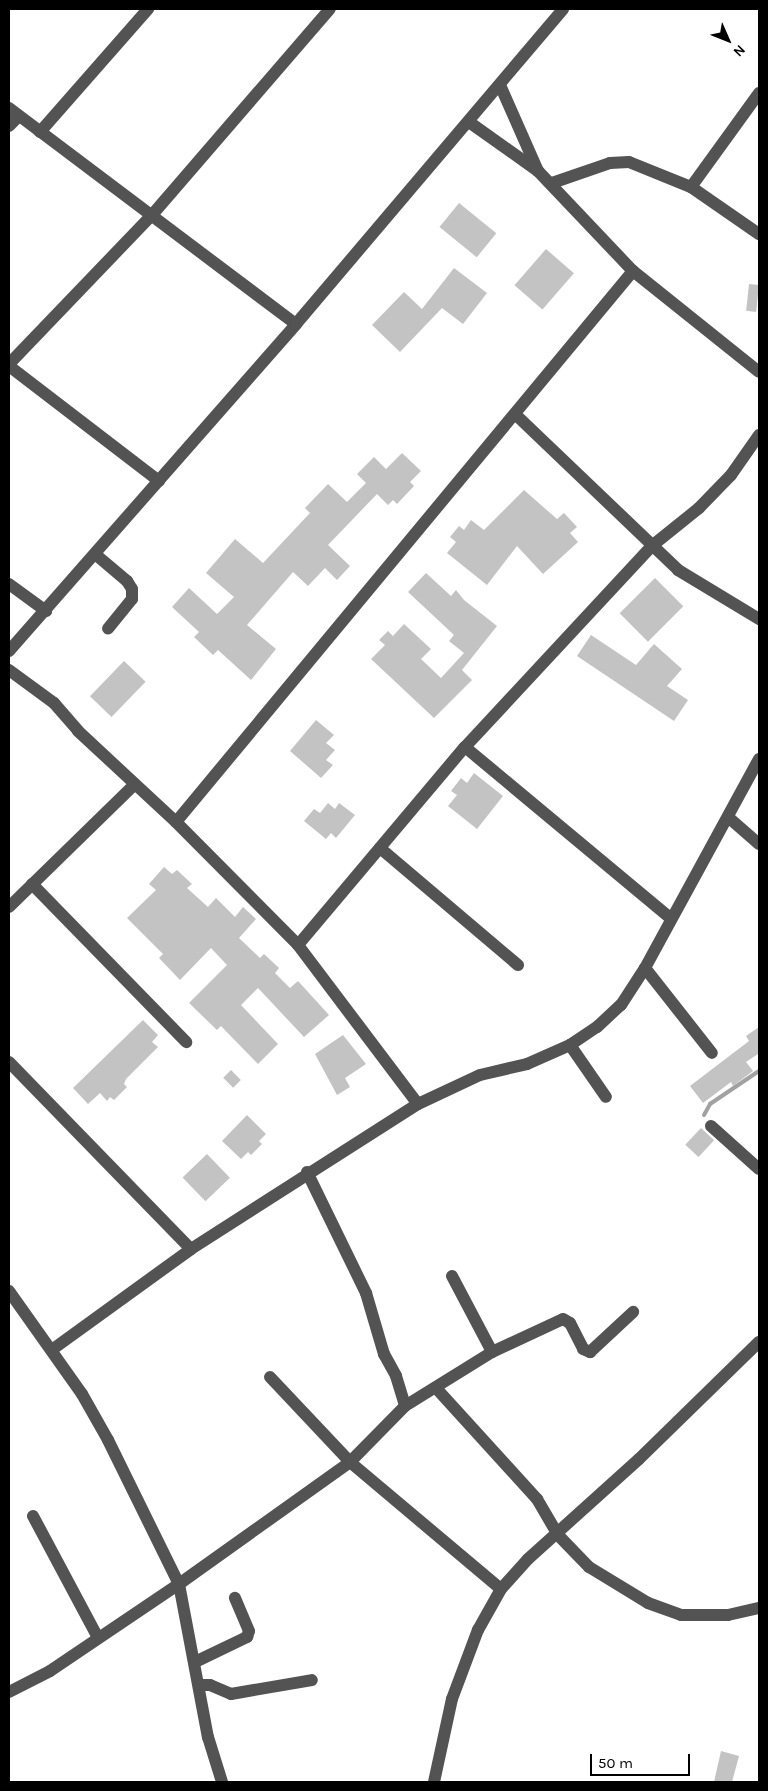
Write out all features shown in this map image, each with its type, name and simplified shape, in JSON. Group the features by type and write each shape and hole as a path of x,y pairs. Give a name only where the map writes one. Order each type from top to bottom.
{"street":[{"path":"40,132 148,9"},
{"path":"159,481 9,365 152,215 330,9"},
{"path":"9,651 296,324 563,9"},
{"path":"500,85 538,171"},
{"path":"691,187 759,93"},
{"path":"9,126 14,112 296,324"},
{"path":"469,122 552,183 633,271 759,372"},
{"path":"552,183 610,163 629,162 691,187 759,234"},
{"path":"176,822 633,271"},
{"path":"515,414 678,570 708,591 759,619"},
{"path":"298,945 465,747 653,545 731,475 759,436"},
{"path":"95,554 127,581 132,589 132,599 108,629"},
{"path":"9,584 46,611"},
{"path":"9,670 54,703 134,785 176,822 298,945 418,1104"},
{"path":"465,747 670,918"},
{"path":"53,1349 191,1249 308,1172 445,1088 527,1064 570,1045 597,1027 621,1005 644,968 759,759"},
{"path":"9,907 134,785"},
{"path":"728,817 759,844"},
{"path":"380,848 518,965"},
{"path":"32,884 186,1042"},
{"path":"644,968 712,1052"},
{"path":"570,1045 606,1097"},
{"path":"9,1062 191,1249"},
{"path":"711,1126 759,1169"},
{"path":"308,1172 366,1294 384,1354 396,1376 405,1406"},
{"path":"452,1276 492,1352"},
{"path":"9,1291 53,1349 108,1440 179,1584 208,1737 222,1782"},
{"path":"9,1692 50,1672 97,1636 179,1584 350,1462 405,1406 492,1352 563,1319 570,1323 583,1349 590,1352 633,1312"},
{"path":"434,1782 452,1700 478,1630 501,1588 528,1559 558,1535 759,1342"},
{"path":"270,1377 350,1462 501,1588"},
{"path":"436,1388 537,1499 558,1535 589,1567 656,1606 681,1615 728,1615 759,1608"},
{"path":"33,1516 97,1636"},
{"path":"195,1662 247,1637 249,1631 235,1598"},
{"path":"199,1686 210,1685 231,1694 312,1680"}],"building":[{"path":"459,203 496,233 477,257 439,227"},
{"path":"546,249 574,273 542,310 515,285"},
{"path":"454,268 487,293 463,324 442,308 400,352 372,325 404,292 422,309"},
{"path":"749,284 759,285 756,312 746,311"},
{"path":"402,453 421,471 410,482 414,486 397,504 393,500 388,505 377,494 328,545 350,566 337,580 325,568 308,586 293,572 247,625 276,649 251,680 218,650 213,655 194,637 199,632 172,607 189,588 217,614 234,597 206,573 235,539 263,563 310,513 305,508 328,484 347,502 366,483 357,474 374,457 386,469"},
{"path":"524,490 557,519 564,513 577,527 570,533 578,542 543,574 517,546 487,585 447,553 456,542 450,537 459,526 464,530 471,520 484,530"},
{"path":"426,573 451,596 456,590 464,600 497,626 462,670 472,680 434,718 371,659 385,645 379,640 388,631 393,636 404,624 431,649 421,659 441,678 464,653 449,641 454,635 408,592"},
{"path":"655,578 683,606 648,642 620,613"},
{"path":"591,635 636,665 654,644 682,669 667,686 688,700 674,721 577,656"},
{"path":"124,661 146,682 112,717 90,696"},
{"path":"316,720 334,735 326,743 335,750 326,760 333,765 321,778 290,751"},
{"path":"474,773 503,796 477,829 448,806 457,795 451,791 461,778 467,783"},
{"path":"328,803 335,809 339,803 355,815 336,838 331,833 326,839 304,821 314,809 320,813"},
{"path":"164,867 172,874 177,870 192,884 187,888 208,907 216,898 235,917 243,907 256,919 239,938 260,958 264,954 279,968 275,973 290,988 298,981 329,1015 304,1037 258,988 241,1005 278,1044 258,1064 221,1026 217,1030 189,1003 227,965 211,948 180,980 159,958 163,954 127,918 156,890 149,884"},
{"path":"143,1020 158,1035 152,1042 158,1047 126,1079 124,1084 127,1087 114,1100 110,1097 107,1101 100,1093 88,1104 73,1088"},
{"path":"759,1027 759,1057 758,1054 746,1062 753,1071 733,1086 731,1082 703,1103 690,1086 749,1041 746,1036"},
{"path":"343,1035 366,1064 345,1078 350,1087 337,1095 315,1054"},
{"path":"231,1070 241,1080 233,1088 223,1078"},
{"path":"247,1115 266,1134 259,1141 262,1144 251,1155 248,1152 241,1159 222,1141"},
{"path":"701,1128 714,1140 698,1157 685,1145"},
{"path":"207,1154 230,1178 205,1201 183,1178"},
{"path":"721,1751 739,1756 732,1782 714,1782"}],"waterway":[{"path":"704,1115 710,1104 759,1071"}]}
